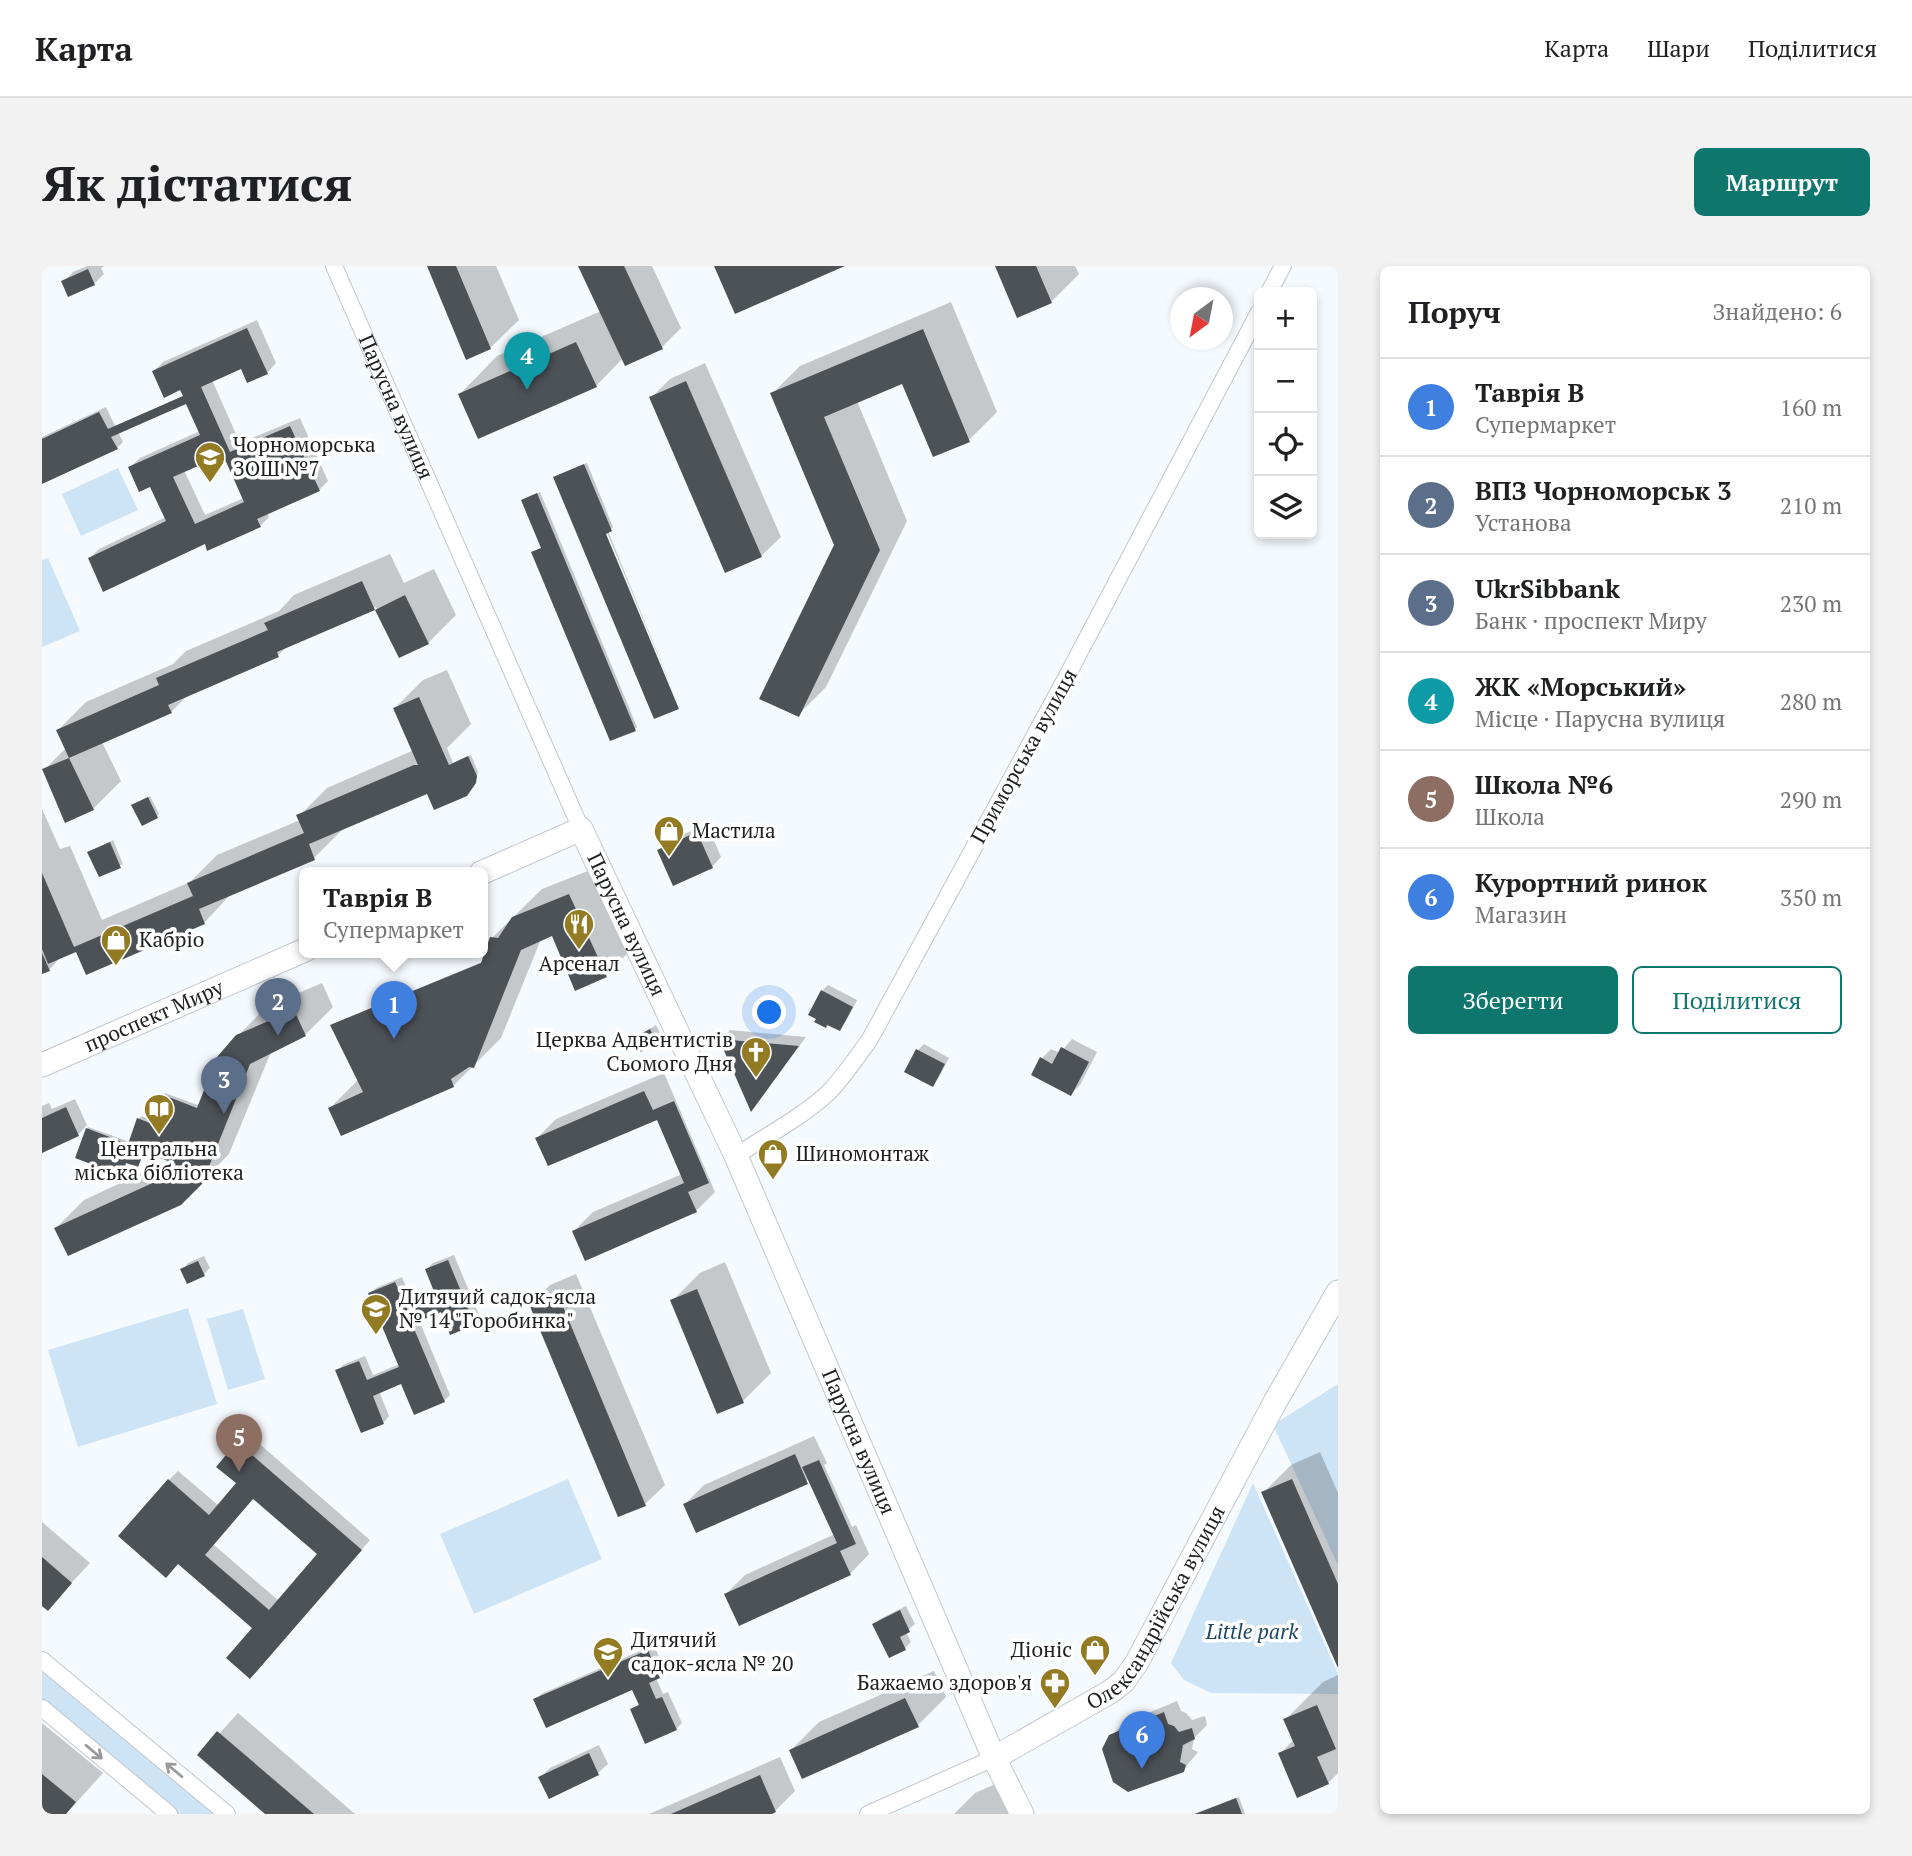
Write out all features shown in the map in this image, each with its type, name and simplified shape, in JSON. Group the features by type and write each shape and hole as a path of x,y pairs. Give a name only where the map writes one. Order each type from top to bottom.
{"street":[{"name":"Парусна вулиця","path":"334,266 581,829 736,1156 994,1758 1023,1814"},
{"path":"1272,287 1283,266"},
{"name":"Приморська вулиця","path":"736,1156 830,1091 870,1039 1067,676 1254,321"},
{"path":"488,870 581,829"},
{"name":"проспект Миру","path":"42,1065 299,953"},
{"name":"Олександрійська вулиця","path":"868,1814 994,1758 1071,1716 1123,1682 1136,1664 1275,1402 1338,1292"},
{"path":"42,1660 227,1814"},
{"path":"42,1708 169,1814"}],"green space":[{"path":"118,468 138,510 81,536 62,494"},
{"path":"48,558 80,631 42,647 42,560"},
{"path":"188,1308 217,1404 78,1447 48,1350"},
{"path":"243,1309 265,1379 228,1390 207,1319"},
{"path":"1338,1384 1338,1565 1273,1425"},
{"path":"568,1479 602,1559 474,1614 440,1534"},
{"name":"Little park","path":"1253,1483 1338,1674 1338,1694 1211,1693 1184,1680 1171,1663"},
{"path":"42,1666 219,1814 178,1814 42,1700"}],"building":[{"path":"427,266 456,266 491,349 466,360"},
{"path":"578,266 624,266 663,349 625,366"},
{"path":"714,266 845,266 735,314"},
{"path":"995,266 1036,266 1052,303 1017,318"},
{"path":"88,269 95,285 68,297 61,281"},
{"path":"247,328 268,374 247,383 241,369 201,387 230,452 290,426 320,491 257,519 261,527 207,551 205,544 103,592 88,558 166,521 150,487 139,492 128,467 200,435 186,404 111,437 118,449 42,484 42,439 99,412 108,429 183,396 180,390 164,398 152,371","holes":["223,455 244,502 195,524 173,477"]},
{"path":"923,329 970,442 933,457 902,384 824,417 880,550 799,717 759,699 834,545 770,393"},
{"path":"576,342 597,387 478,439 458,394"},
{"path":"686,381 762,557 725,573 649,397"},
{"path":"584,464 612,531 606,534 679,709 654,719 553,477"},
{"path":"537,493 636,731 610,741 531,552 541,548 521,500"},
{"path":"362,581 375,610 277,652 279,657 168,705 172,713 69,758 56,730 159,685 156,678 268,630 264,623"},
{"path":"405,595 429,644 399,658 375,610"},
{"path":"419,697 449,765 468,756 477,776 476,783 467,796 434,810 427,794 309,844 315,860 199,909 205,924 86,975 76,952 48,964 42,949 42,873 74,947 193,896 187,883 304,833 296,815 418,765 393,708"},
{"path":"69,758 94,810 65,823 42,769"},
{"path":"148,797 158,818 142,826 131,805"},
{"path":"697,832 713,868 673,886 657,850"},
{"path":"110,842 121,868 99,877 87,852"},
{"path":"569,894 607,977 575,991 552,936 521,950 474,1068 469,1067 451,1079 454,1087 341,1136 328,1108 363,1092 330,1025 481,963 483,958 488,958 490,937 498,938 512,917"},
{"path":"42,953 50,971 42,974"},
{"path":"821,990 853,1007 840,1031 814,1022 816,1019 808,1015"},
{"path":"294,1010 306,1036 250,1064 202,1184 181,1205 68,1256 54,1228 170,1175 176,1164 144,1152 138,1167 126,1163 122,1176 75,1158 86,1128 128,1144 137,1118 150,1123 161,1094 197,1108 217,1057 236,1035"},
{"path":"650,1029 657,1043 640,1052 633,1038"},
{"name":"Церква Адвентистів Сьомого Дня","path":"719,1039 799,1046 751,1112"},
{"path":"1061,1047 1089,1062 1071,1096 1031,1075 1040,1057 1052,1064"},
{"path":"916,1049 945,1064 933,1087 904,1072"},
{"path":"644,1091 653,1110 674,1101 709,1183 688,1192 697,1212 585,1261 572,1231 684,1183 657,1120 548,1166 535,1138"},
{"path":"66,1107 79,1136 42,1153 42,1118"},
{"path":"448,1260 475,1325 450,1335 441,1312 412,1324 445,1402 414,1415 401,1384 373,1396 384,1424 361,1433 335,1370 359,1361 367,1380 399,1367 368,1293 395,1282 408,1311 437,1299 425,1269"},
{"path":"198,1261 205,1276 187,1284 180,1269"},
{"path":"697,1289 744,1403 717,1414 670,1300"},
{"path":"557,1292 646,1506 618,1517 529,1304"},
{"path":"237,1442 362,1550 250,1679 226,1658 252,1628 178,1564 166,1578 118,1536 168,1479 209,1515 236,1483 216,1467","holes":["253,1499 317,1554 269,1610 205,1555"]},
{"path":"795,1454 808,1484 696,1533 683,1504"},
{"path":"819,1460 856,1544 840,1551 851,1575 739,1626 724,1594 837,1543 802,1467"},
{"path":"1292,1479 1338,1584 1338,1668 1261,1492"},
{"path":"42,1557 72,1583 48,1611 42,1606"},
{"path":"900,1610 910,1632 900,1637 906,1650 889,1658 872,1624"},
{"path":"648,1650 660,1678 649,1683 656,1699 662,1697 677,1730 645,1744 630,1709 639,1705 632,1690 546,1728 533,1699"},
{"path":"905,1698 919,1727 802,1779 789,1750"},
{"path":"1317,1705 1336,1749 1317,1757 1329,1784 1297,1798 1278,1753 1295,1746 1283,1719"},
{"path":"1164,1712 1168,1724 1179,1732 1192,1728 1195,1739 1183,1745 1180,1762 1186,1765 1184,1772 1128,1792 1113,1782 1102,1749 1109,1735"},
{"path":"217,1731 314,1814 265,1814 197,1755"},
{"path":"589,1753 599,1775 549,1799 538,1777"},
{"path":"42,1774 76,1802 66,1814 42,1814"},
{"path":"760,1775 776,1812 772,1814 671,1814"},
{"path":"1236,1798 1242,1814 1195,1814"}],"place":[{"name":"ЖК «Морський»","path":"527,390"},
{"name":"Чорноморська ЗОШ №7","path":"210,484"},
{"name":"Мастила","path":"669,858"},
{"name":"Арсенал","path":"579,951"},
{"name":"Кабріо","path":"116,967"},
{"name":"ВПЗ Чорноморськ 3","path":"278,1036"},
{"name":"Таврія В","path":"394,1039"},
{"name":"Церква Адвентистів Сьомого Дня","path":"756,1079"},
{"name":"UkrSibbank","path":"224,1114"},
{"name":"Центральна міська бібліотека","path":"159,1136"},
{"name":"Шиномонтаж","path":"773,1181"},
{"name":"Дитячий садок-ясла № 14 \"Горобинка\"","path":"376,1336"},
{"name":"Школа №6","path":"239,1472"},
{"name":"Діоніс","path":"1095,1677"},
{"name":"Дитячий садок-ясла № 20","path":"608,1679"},
{"name":"Бажаемо здоров'я","path":"1055,1710"},
{"name":"Курортний ринок","path":"1142,1769"}]}
